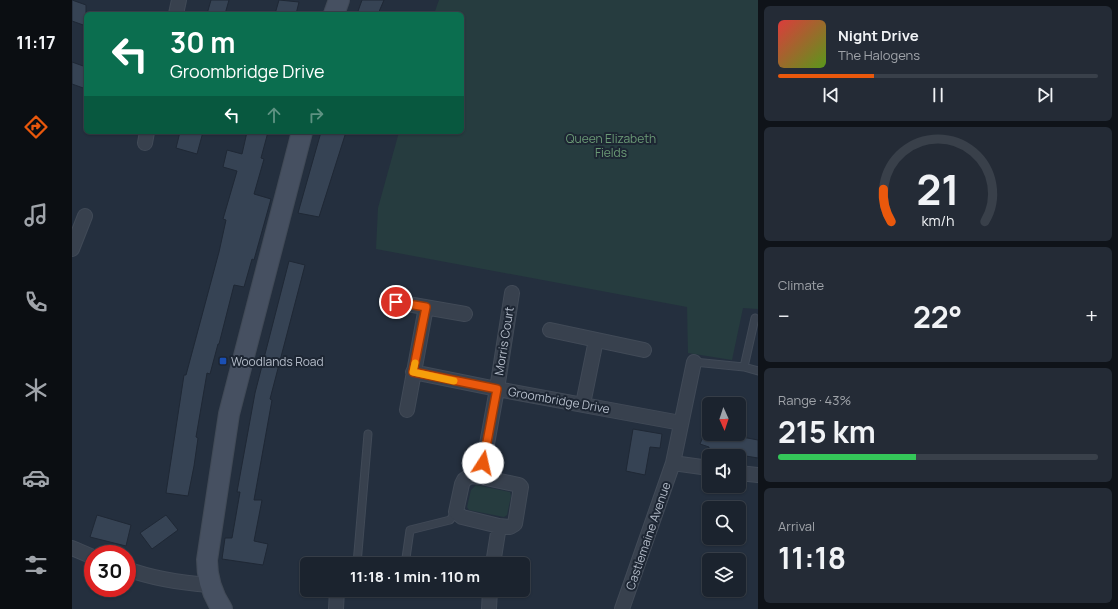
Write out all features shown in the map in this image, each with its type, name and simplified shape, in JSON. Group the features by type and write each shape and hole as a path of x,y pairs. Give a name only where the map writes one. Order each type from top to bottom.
{"street":[{"path":"176,12 179,0"},
{"path":"335,12 339,0"},
{"path":"222,609 210,585 208,573 208,551 229,414 301,134"},
{"path":"72,249 85,216"},
{"name":"Morris Court","path":"481,477 512,293"},
{"path":"396,302 464,314"},
{"path":"407,410 426,307"},
{"path":"550,330 644,350"},
{"path":"583,404 596,340"},
{"name":"Castlemaine Avenue","path":"622,609 673,463 694,362"},
{"name":"Groombridge Drive","path":"413,372 681,423"},
{"path":"673,463 702,467"},
{"path":"746,474 758,476"},
{"path":"470,476 519,485 521,487 515,524 510,527 462,518 456,512 464,480 470,476"},
{"path":"494,557 499,526"},
{"path":"72,548 84,553"},
{"path":"136,572 182,583 210,585"},
{"path":"336,609 337,597"},
{"path":"489,609 490,597"}],"lane":[{"path":"744,367 755,318"},
{"path":"694,362 744,367 758,371"},
{"path":"358,557 368,434"},
{"path":"406,557 410,530 450,520 456,512"}],"green space":[{"name":"Queen Elizabeth Fields","path":"439,0 758,0 758,309 743,308 732,360 688,353 687,307 376,249 378,208 398,134 464,134 464,12 435,12"},
{"path":"476,485 510,492 511,496 507,515 504,517 469,510 467,507 471,490"}],"building":[{"path":"72,0 86,5 86,12 84,12 84,25 72,21"},
{"path":"211,0 229,0 226,12 208,12"},
{"path":"279,0 299,2 296,12 276,12"},
{"path":"362,0 384,0 379,12 358,12"},
{"path":"72,62 84,66 84,88 72,84"},
{"path":"180,134 202,134 197,154 176,148"},
{"path":"247,134 267,134 261,158 264,159 254,194 271,199 254,260 252,259 244,287 234,285 210,374 207,373 196,437 198,438 194,466 188,496 166,493 184,375 186,375 219,252 226,220 223,219 237,171 223,167 227,150 242,154"},
{"path":"320,134 345,134 319,217 298,213"},
{"path":"289,261 305,265 270,399 272,400 254,500 262,500 254,541 268,544 263,565 222,559 225,538 232,538 240,492 237,492 255,393"},
{"path":"633,429 662,434 660,448 650,447 645,475 626,471"},
{"path":"746,438 758,440 758,458 746,456 746,449 709,449 709,447 700,444 702,439 702,441 746,441"},
{"path":"97,515 131,525 126,545 90,537"},
{"path":"166,515 178,530 152,549 140,533"}],"slow traffic":[{"path":"415,363 413,372 454,381"}],"place":[{"name":"Woodlands Road","path":"223,361"}],"route":[{"path":"396,302 426,307 413,372 497,389 483,463"}]}
